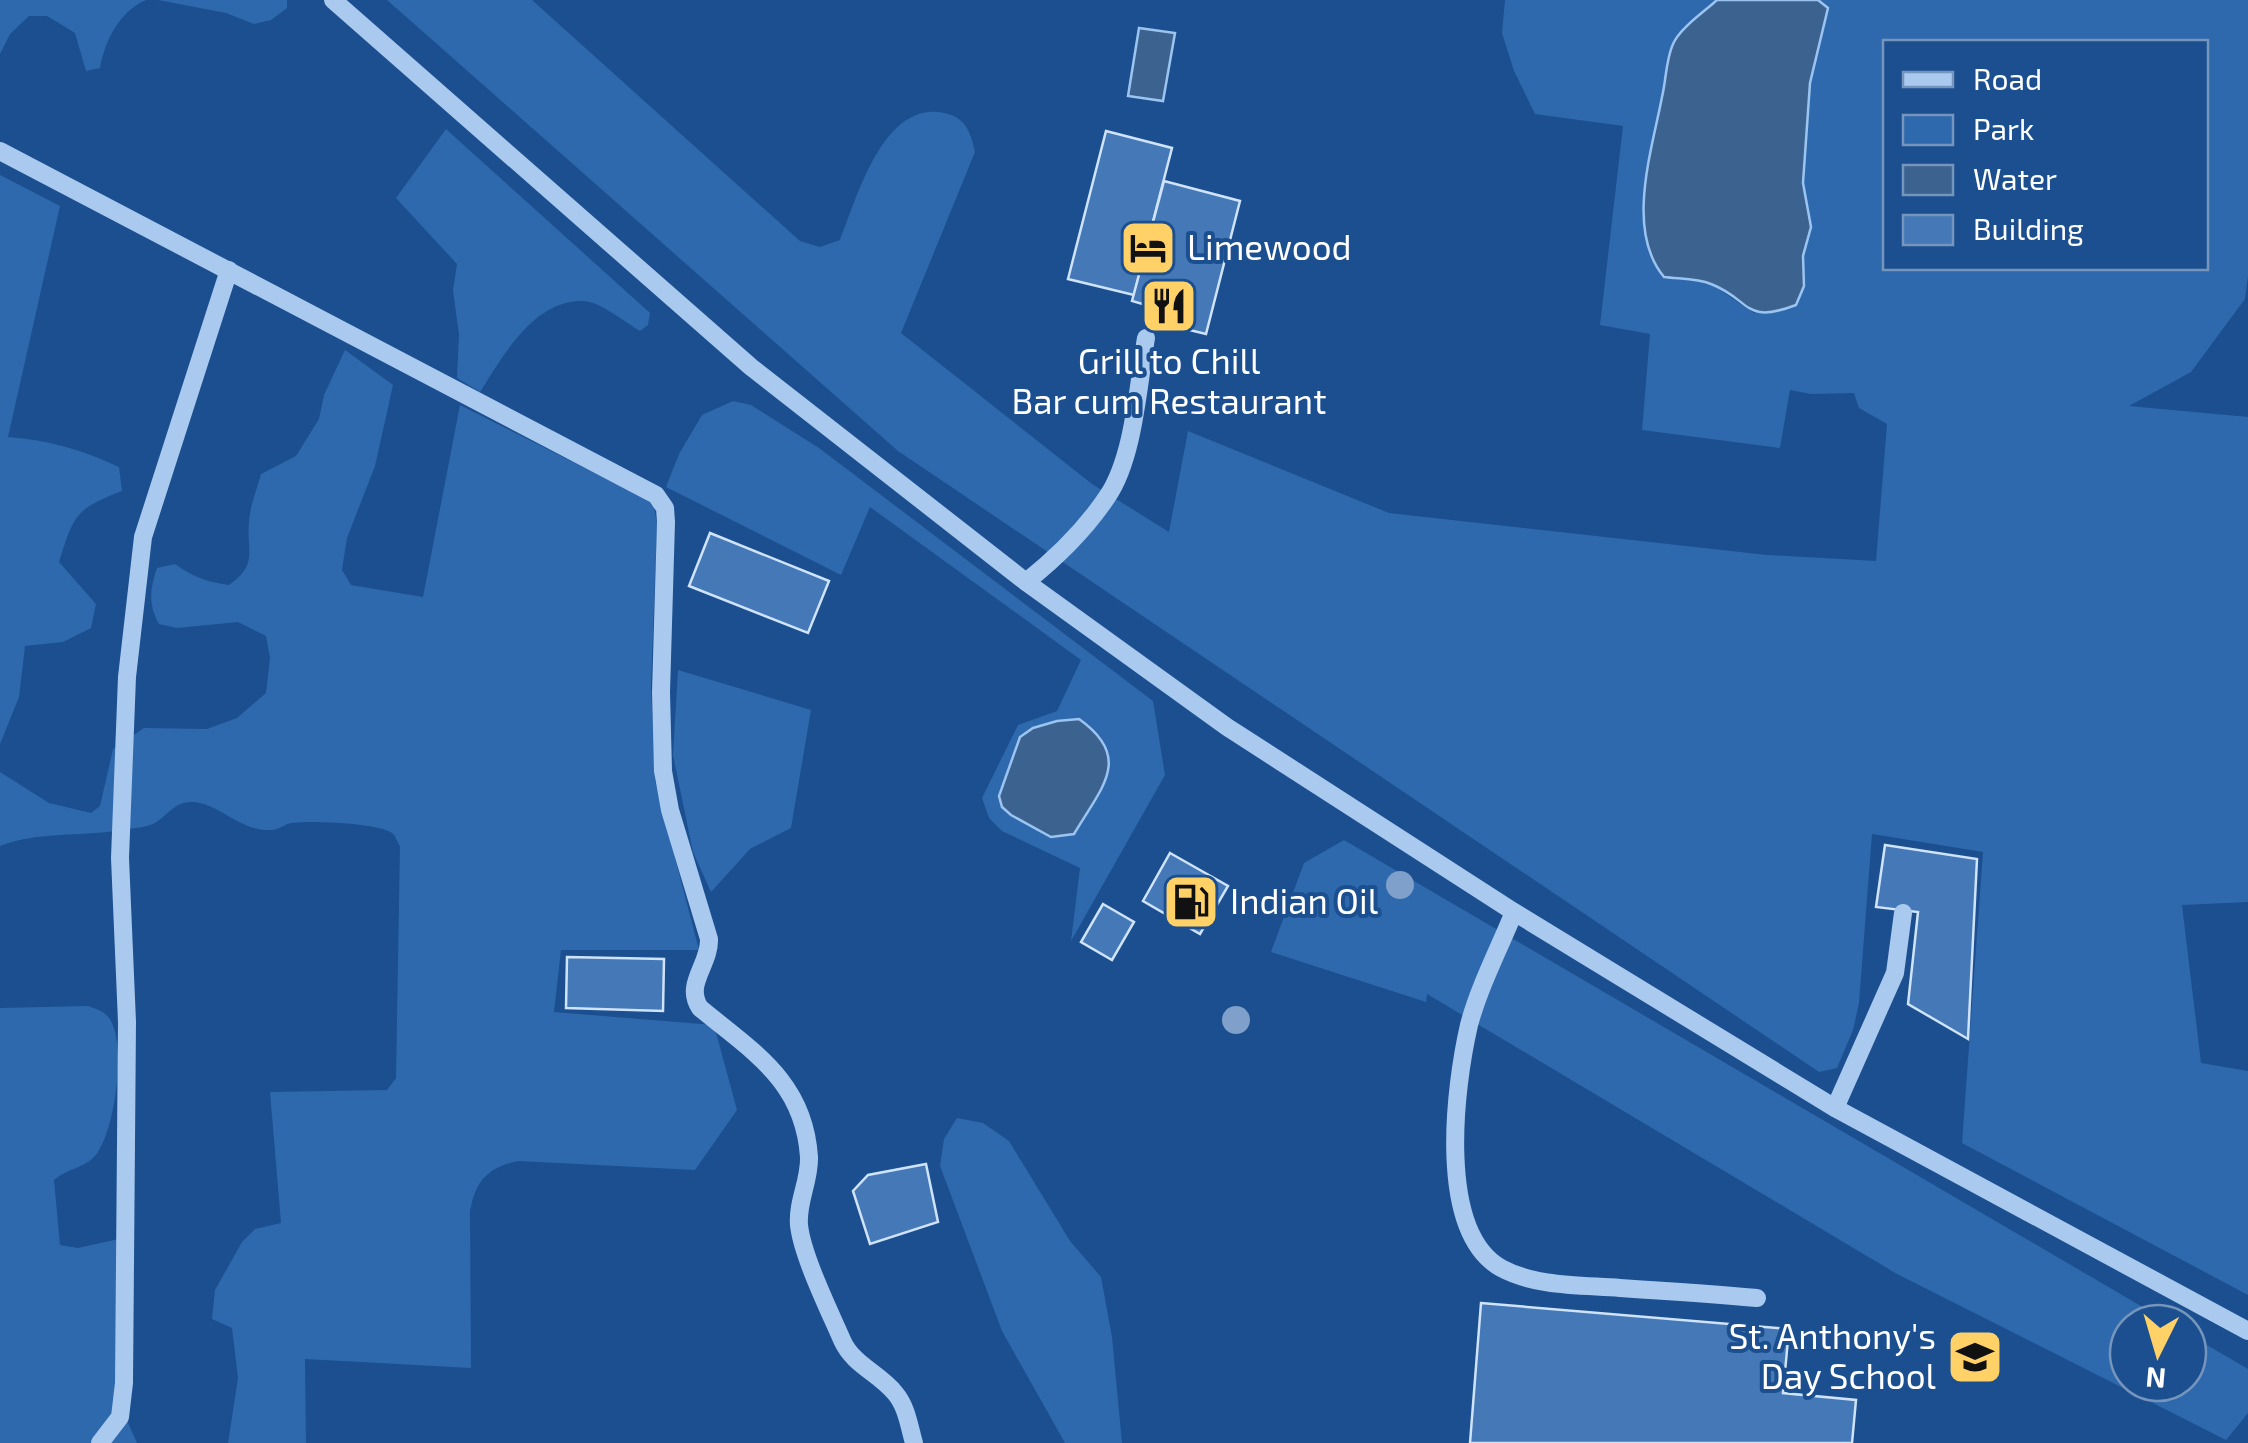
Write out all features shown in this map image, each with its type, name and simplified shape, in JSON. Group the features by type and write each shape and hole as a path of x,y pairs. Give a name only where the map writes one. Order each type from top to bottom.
{"street":[{"path":"332,0 751,367 1026,582 1164,682 1330,796 1835,1108 2248,1331"},
{"path":"0,151 640,486 662,502 666,522 663,771 679,842 710,940 709,956 695,982 694,998 700,1008 763,1058 792,1094 809,1159 799,1214 802,1240 844,1345 861,1366 894,1392 904,1408 914,1443"},
{"path":"100,1443 120,1417 124,1383 126,1022 120,858 127,677 136,583 155,493 229,270"},
{"path":"1026,582 1055,559 1109,496 1122,462 1146,338"},
{"path":"1514,912 1470,1021 1458,1082 1458,1162 1464,1218 1479,1250 1500,1267 1526,1278 1757,1298"},
{"path":"1835,1108 1897,964 1903,913"}],"green space":[{"path":"0,0 146,0 129,11 115,28 100,68 86,71 75,33 47,16 29,16 10,34 0,54"},
{"path":"158,0 287,0 287,8 271,20 254,24 226,13"},
{"path":"387,0 532,0 800,241 820,247 840,240 864,178 889,136 904,121 923,113 944,113 957,118 969,132 975,152 901,333 1092,484 1169,532 1188,431 1389,513 1767,555 1876,561 1887,424 1859,408 1854,393 1811,394 1790,390 1780,448 1642,430 1650,334 1600,325 1623,126 1535,114 1514,71 1502,33 1505,0 1717,0 1673,42 1644,220 1655,266 1664,277 1708,282 1754,313 1804,286 1803,256 1811,227 1803,183 1810,83 1828,8 1818,0 2248,0 2245,299 2191,372 2129,406 2248,417 2248,902 2182,905 2201,1063 2248,1071 2248,1295 1962,1143 1983,852 1872,834 1859,1003 1853,1030 1837,1068 1819,1072 898,451"},
{"path":"446,129 650,313 648,325 640,331 597,305 584,301 566,303 550,309 522,332 480,392 457,378 459,335 453,290 457,264 396,198"},
{"path":"0,175 60,206 8,437 65,447 119,467 122,491 94,503 78,516 59,562 96,604 91,628 63,642 25,646 19,697 0,744"},
{"path":"345,350 393,385 375,466 347,538 342,570 351,585 423,597 460,405 648,500 654,507 657,524 651,687 655,781 699,950 561,950 554,1012 714,1025 737,1110 695,1170 518,1161 491,1172 479,1184 470,1212 471,1368 305,1359 306,1443 228,1443 238,1378 232,1328 212,1319 215,1290 242,1242 255,1229 281,1223 270,1092 387,1090 396,1078 400,846 392,833 374,827 300,822 274,830 260,829 192,802 180,804 146,826 29,838 0,846 0,772 49,803 91,813 100,806 113,749 144,728 207,729 237,718 266,693 270,658 266,636 238,622 177,628 159,624 152,603 153,583 157,568 175,564 200,578 229,585 244,570 249,556 250,515 261,474 296,456 319,419 324,395"},
{"path":"733,401 751,405 819,448 1153,701 1165,775 1071,941 1080,868 1002,831 989,818 982,798 1018,725 1057,711 1081,660 870,507 841,575 666,487 679,454 702,415"},
{"path":"678,670 811,710 791,828 750,849 711,892 693,852 673,755"},
{"path":"1344,840 2136,1303 2108,1303 2108,1380 1897,1274 1427,994 1426,1002 1271,952 1304,863"},
{"path":"88,1006 105,1014 112,1023 118,1052 116,1089 109,1125 98,1152 54,1180 60,1245 78,1248 119,1239 117,1398 137,1443 0,1443 0,1008"},
{"path":"957,1118 983,1123 1009,1141 1070,1241 1101,1277 1112,1337 1122,1443 1065,1443 1002,1331 940,1166 944,1139"},
{"path":"2208,1346 2248,1369 2248,1413 2226,1440 2153,1403 2208,1403"}],"water":[{"path":"1717,0 1818,0 1828,8 1810,83 1803,183 1811,227 1803,256 1804,286 1796,305 1779,310 1757,311 1711,284 1664,277 1652,258 1646,237 1648,165 1671,50 1681,32"},
{"path":"1139,28 1175,33 1163,101 1128,96"},
{"path":"1079,719 1105,747 1109,760 1107,774 1074,834 1051,837 1011,815 1002,807 999,796 1020,737 1033,728"}],"building":[{"path":"1106,131 1172,148 1134,295 1068,279"},
{"path":"1164,181 1240,201 1206,334 1173,326 1174,319 1151,313 1153,307 1132,301"},
{"path":"710,533 829,581 808,633 689,586"},
{"path":"1885,845 1977,859 1968,1039 1908,1004 1918,912 1876,907"},
{"path":"1170,853 1228,886 1200,934 1143,901"},
{"path":"1103,904 1134,922 1112,960 1081,942"},
{"path":"567,957 664,959 663,1011 566,1008"},
{"path":"926,1164 938,1222 870,1244 853,1191 868,1175"},
{"path":"1481,1303 1789,1329 1783,1393 1856,1400 1852,1443 1470,1443"}],"place":[{"name":"Limewood","path":"1148,248"},
{"name":"Grill to Chill Bar cum Restaurant","path":"1169,306"},
{"name":"Indian Oil","path":"1191,902"},
{"name":"St. Anthony's Day School","path":"1975,1357"}]}
